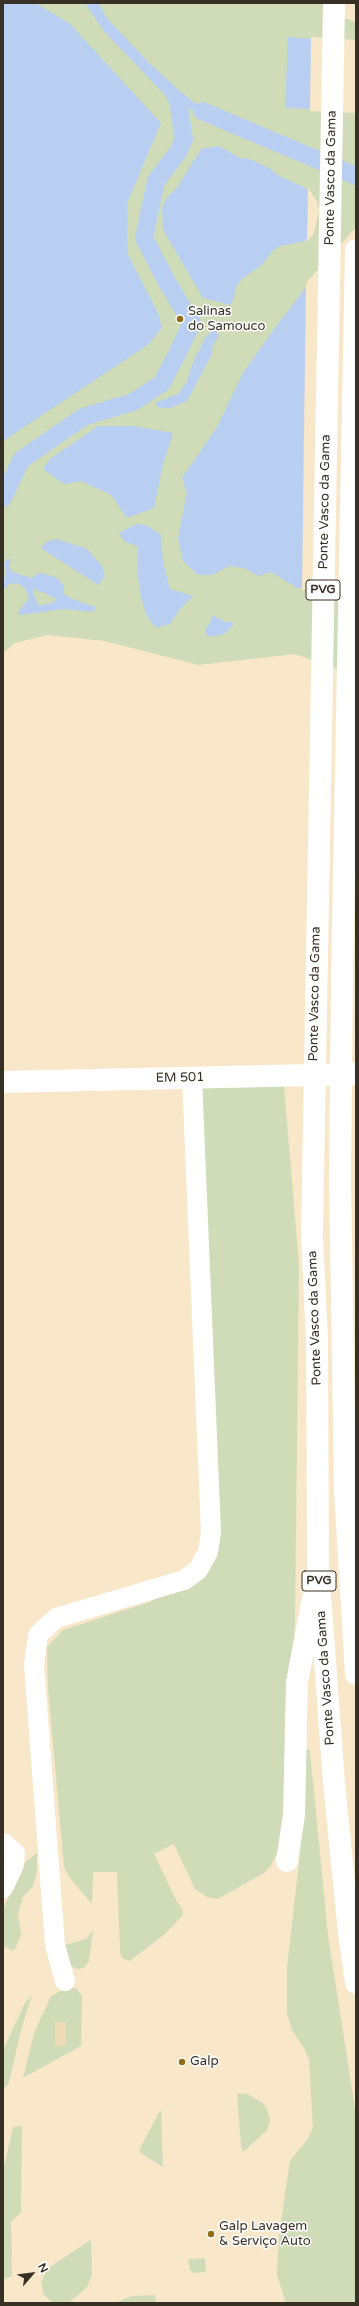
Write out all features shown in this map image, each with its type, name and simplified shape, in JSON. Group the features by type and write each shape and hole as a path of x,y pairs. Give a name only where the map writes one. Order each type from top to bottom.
{"main road":[{"name":"Ponte Vasco da Gama","path":"334,3 312,1236 317,1340 318,1567 334,1784 349,1933 356,1983"},
{"name":"Ponte Vasco da Gama","path":"356,250 342,970 340,1178 343,1415 350,1591 356,1674"},
{"name":"EM 501","path":"3,1082 356,1074"},
{"path":"287,1861 294,1815 297,1682 318,1567"},
{"path":"350,1591 356,1617"}],"street":[{"path":"65,1980 55,1945 34,1665 38,1635 56,1618 184,1580 198,1570 208,1552 211,1532 192,1078"},
{"path":"3,1843 15,1853 14,1865 3,1888"}],"shaded area":[{"path":"55,2022 66,2022 66,2046 55,2046"}],"green space":[{"name":"Salinas do Samouco","path":"3,3 356,3 356,675 295,654 198,665 105,641 47,635 15,643 3,653"},
{"path":"283,1075 299,1265 295,1621 283,1842 270,1867 264,1873 218,1899 207,1897 195,1889 174,1844 154,1854 177,1902 182,1908 183,1915 165,1934 130,1961 123,1959 120,1952 117,1872 93,1872 92,1904 70,1878 64,1867 48,1688 47,1647 63,1630 150,1602 184,1580 208,1552 192,1078"},
{"path":"306,1748 310,1751 328,1936 356,2115 356,2303 286,2303 277,2275 279,2235 290,2161 307,2140 313,2128 309,2059 304,2048 292,2030 287,2013 287,1968 299,1862"},
{"path":"37,1853 37,1872 33,1886 23,1897 18,1913 21,1935 14,1951 3,1946 3,1909 26,1861"},
{"path":"93,1930 89,1961 84,1968 77,1969 68,1964 62,1946 86,1939"},
{"path":"76,1988 82,1996 81,2046 23,2078 34,2033 51,1996 64,1989","holes":["55,2022 66,2022 66,2046 55,2046"]},
{"path":"32,1995 21,2030 9,2083 3,2090 3,2050 25,2003"},
{"path":"237,2093 247,2094 263,2103 270,2120 267,2130 243,2152 241,2146"},
{"path":"160,2111 163,2167 141,2153 139,2150"},
{"path":"22,2126 21,2212 11,2222 12,2276 3,2280 3,2172 13,2127"},
{"path":"91,2240 92,2275 87,2287 69,2303 53,2303 44,2295 41,2282 48,2268"},
{"path":"205,2258 206,2272 193,2273 190,2269 188,2259"},
{"path":"155,2295 156,2303 115,2303 132,2296"}],"water":[{"path":"3,3 35,3 69,23 161,123 127,203 128,255 158,313 162,328 149,344 3,441"},
{"path":"85,3 98,3 107,18 148,62 182,93 199,106 223,117 224,121 221,124 209,122 191,109 186,109 186,129 181,132 174,123 173,109 165,95 103,30"},
{"path":"288,37 356,42 356,111 285,108"},
{"path":"219,146 240,158 250,159 269,168 279,176 306,188 315,202 313,233 305,241 280,246 272,251 263,264 243,278 235,288 234,298 230,305 203,298 163,230 162,207 167,198 178,186 201,149"},
{"path":"356,229 335,585 297,588 271,572 259,576 244,568 229,566 212,575 198,575 183,561 178,538 187,493 182,478 217,427 243,373 306,287"},
{"path":"215,329 219,336 213,344 211,356 187,401 170,408 159,408 155,403 178,394 187,382 192,365 206,336"},
{"path":"98,426 134,426 173,433 162,468 154,508 127,518 111,495 81,481 64,484 43,469 50,459"},
{"path":"136,524 146,525 161,535 163,562 170,589 193,596 180,609 170,624 156,628 147,616 141,598 137,572 138,547 124,541 119,533"},
{"path":"57,539 87,549 102,566 105,576 98,585 41,548 46,542"},
{"path":"8,558 11,560 9,565 12,572 41,581 34,589 33,593 39,606 54,602 59,595 55,590 56,588 70,598 95,607 94,612 64,609 20,615 18,612 29,598 25,588 17,583 9,584 3,590 3,579 6,576 4,563"},
{"path":"212,615 226,622 234,622 233,625 224,634 211,637 205,634 205,630 211,621"}],"pier":[{"path":"326,3 356,3 356,22 338,16"},
{"path":"311,37 356,40 356,113 310,111"},
{"path":"308,188 317,201 319,211 314,233 307,242"},
{"path":"356,227 356,579 335,587 302,590 306,283"}],"waterway":[{"path":"3,498 21,460 83,417 133,402 162,383 192,323 168,284 144,238 156,181 178,152 184,139 179,108"},
{"path":"202,111 356,176"},
{"path":"41,582 52,586 55,589"}],"place":[{"name":"Salinas do Samouco","path":"180,319"},
{"name":"Galp","path":"182,2062"},
{"name":"Galp Lavagem & Serviço Auto","path":"211,2234"}]}
